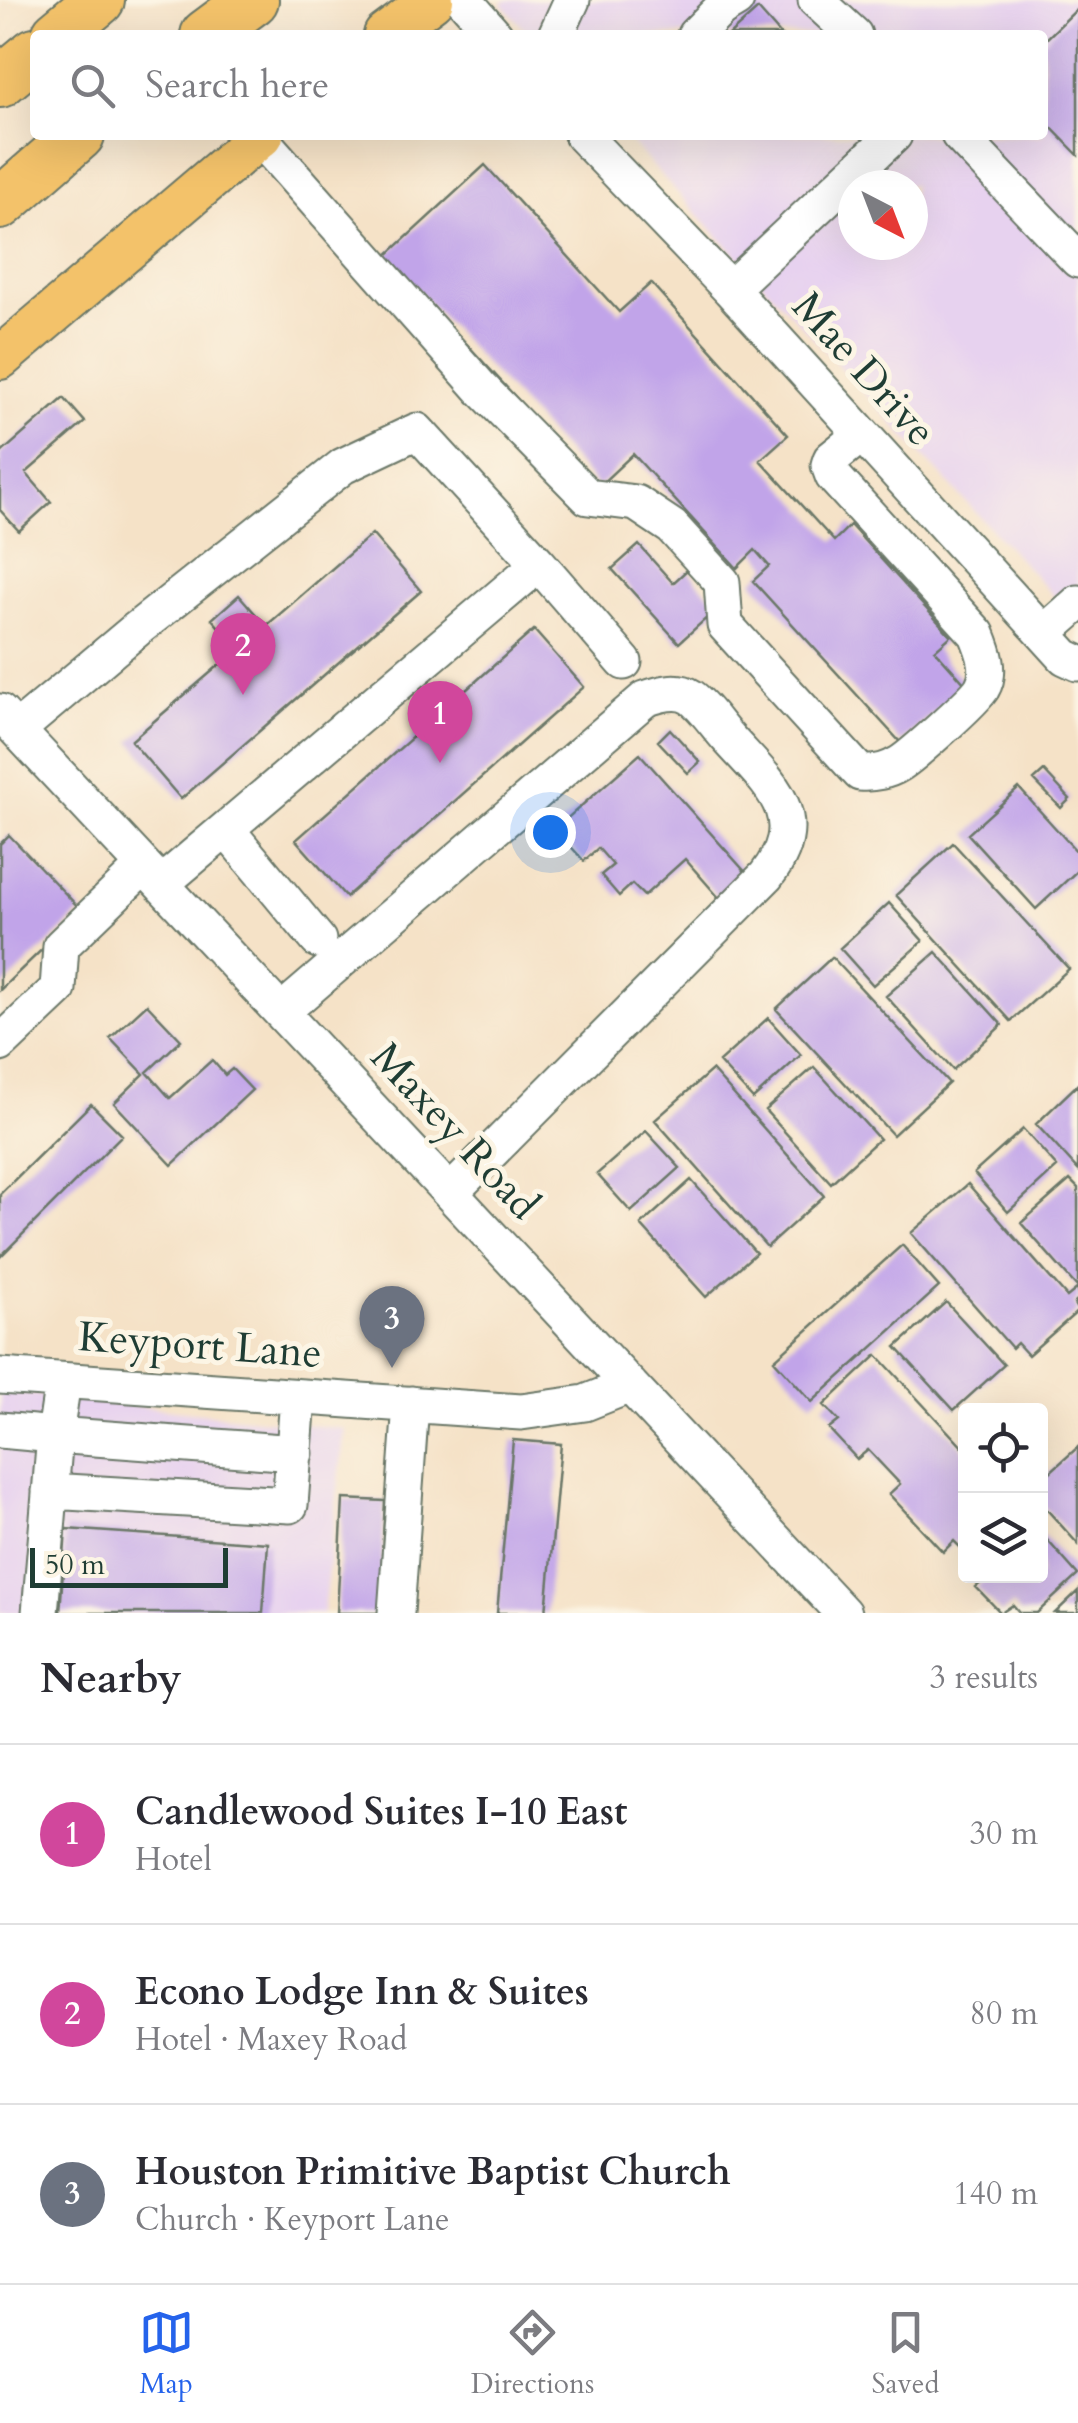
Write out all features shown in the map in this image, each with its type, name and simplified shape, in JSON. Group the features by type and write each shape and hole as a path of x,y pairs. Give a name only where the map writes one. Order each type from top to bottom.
{"highway":[{"path":"63,30 99,0"},
{"path":"213,30 252,0"},
{"path":"0,82 30,57"},
{"path":"0,204 73,140"}],"main road":[{"path":"392,30 432,0"},
{"path":"0,358 256,140"}],"street":[{"path":"464,0 491,30"},
{"path":"558,30 572,0"},
{"path":"816,0 849,30"},
{"path":"699,30 724,3"},
{"path":"264,140 480,388 588,496 636,503 672,526 722,582 725,626 860,773 872,774 900,764 982,688 987,669 977,634 833,476 829,465 832,459 862,434"},
{"name":"Mae Drive","path":"591,140 1065,657 1078,664"},
{"path":"730,288 889,140"},
{"path":"964,140 1078,260"},
{"path":"10,735 221,560 343,466 417,431 624,662"},
{"path":"0,1044 58,990 62,946 153,875 226,829 539,564"},
{"path":"1044,634 1078,602"},
{"path":"282,1012 645,698 667,692 690,696 777,793 786,813 787,834 780,858 450,1192"},
{"name":"Maxey Road","path":"10,735 153,875 843,1613"},
{"path":"226,829 318,940"},
{"name":"Keyport Lane","path":"0,1376 520,1412 585,1403 630,1385"},
{"path":"40,1613 63,1380"},
{"path":"50,1491 290,1506 298,1397"},
{"path":"396,1613 412,1404"},
{"path":"0,1430 295,1453"}],"shaded area":[{"path":"1078,0 1078,622 629,140 1048,140 1048,30 525,30 501,3"},
{"path":"0,1391 345,1429 323,1613 0,1613"}],"building":[{"path":"1078,8 1078,155 1048,124 1048,37"},
{"path":"758,9 777,30 735,30"},
{"path":"485,165 619,312 651,283 788,435 760,460 834,541 850,525 951,636 935,650 965,684 901,743 753,581 769,566 755,550 737,568 633,454 598,487 386,256"},
{"path":"64,398 85,422 26,473 51,502 19,531 0,510 0,454"},
{"path":"372,534 421,591 181,799 131,741 238,649 212,619 239,595 266,626"},
{"path":"639,545 673,583 687,570 720,606 679,643 612,569"},
{"path":"534,630 584,687 346,897 296,840"},
{"path":"670,729 700,762 688,773 658,741"},
{"path":"640,754 748,875 721,900 685,859 644,896 632,884 619,896 601,875 613,865 598,848 584,861 555,829"},
{"path":"1044,771 1070,799 1061,808 1034,780"},
{"path":"1019,788 1078,853 1078,870 1036,909 968,834"},
{"path":"9,835 82,911 0,990 0,844"},
{"path":"953,843 1069,969 1011,1021 896,895"},
{"path":"889,903 923,941 873,985 840,948"},
{"path":"936,952 1002,1025 953,1070 886,996"},
{"path":"832,957 949,1083 893,1135 776,1009"},
{"path":"147,1004 181,1040 147,1072 170,1098 212,1060 225,1075 232,1069 252,1090 172,1165 114,1103 144,1074 110,1038"},
{"path":"768,1018 801,1055 753,1099 719,1062"},
{"path":"814,1067 879,1139 831,1183 765,1110"},
{"path":"712,1070 824,1196 767,1247 655,1120"},
{"path":"1078,1084 1078,1170 1036,1124"},
{"path":"91,1104 122,1135 0,1257 0,1194"},
{"path":"1023,1129 1057,1167 1008,1212 974,1173"},
{"path":"646,1131 680,1168 631,1212 597,1174"},
{"path":"691,1180 756,1253 706,1297 641,1225"},
{"path":"1070,1180 1078,1188 1078,1288 1021,1223"},
{"path":"968,1184 1067,1297 1078,1288 1074,1304 1078,1311 1028,1355 1017,1343 1012,1348 911,1233"},
{"path":"902,1245 939,1287 812,1402 774,1360"},
{"path":"946,1302 1004,1365 954,1410 896,1347"},
{"path":"877,1355 958,1442 958,1545 954,1541 943,1552 889,1494 900,1484 868,1450 857,1459 829,1429 839,1421 824,1405"},
{"path":"513,1440 561,1444 546,1613 497,1613"},
{"path":"1078,1447 1078,1544 1048,1511 1048,1474"},
{"path":"343,1499 385,1501 379,1613 337,1613"},
{"path":"66,1529 268,1543 263,1613 60,1613"},
{"path":"1048,1541 1078,1575 1037,1613 1020,1613 1013,1605 1001,1613 976,1587 981,1583 1048,1583"},
{"path":"1078,1591 1078,1613 1055,1613"}],"place":[{"name":"Econo Lodge Inn & Suites","path":"243,695"},
{"name":"Candlewood Suites I-10 East","path":"440,763"},
{"name":"Houston Primitive Baptist Church","path":"392,1368"}]}
